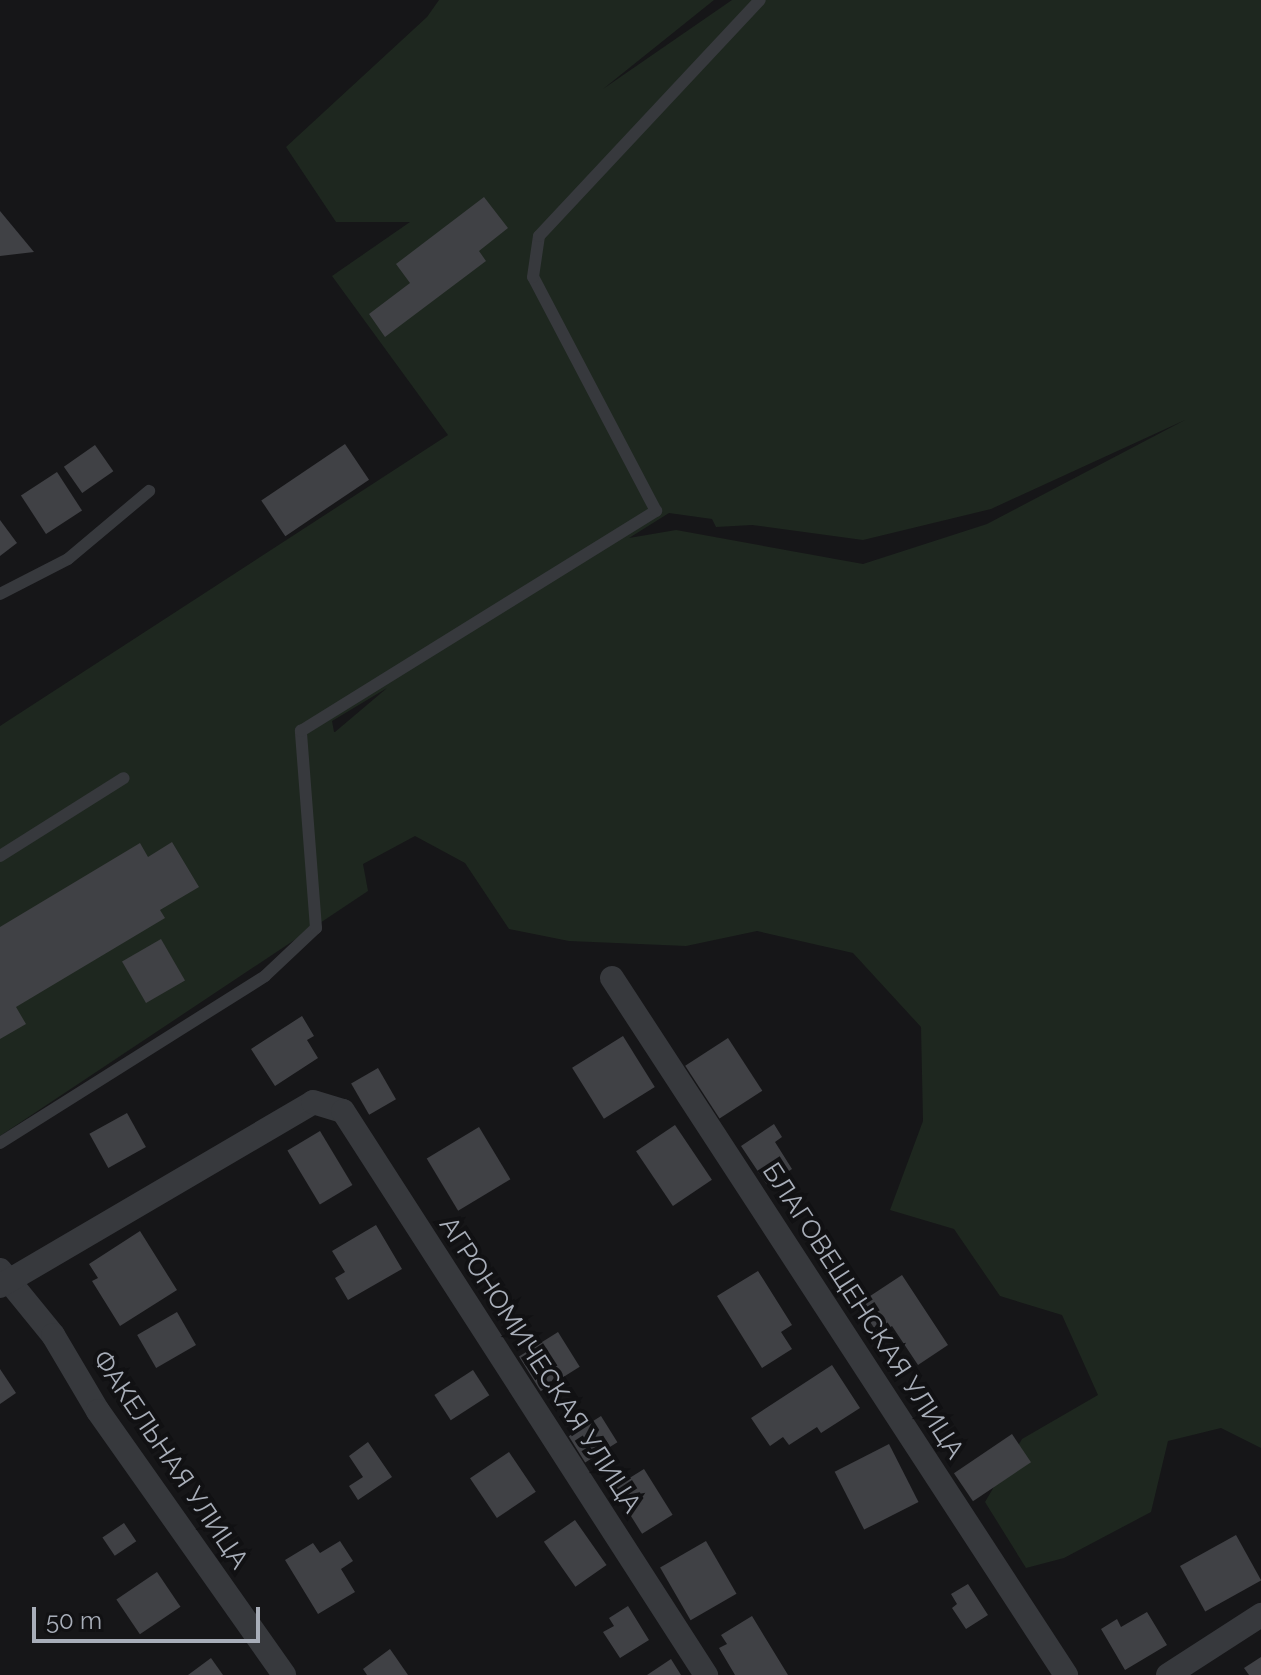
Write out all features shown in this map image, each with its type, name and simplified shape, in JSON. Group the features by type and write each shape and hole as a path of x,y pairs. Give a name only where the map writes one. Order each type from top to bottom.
{"street":[{"name":"БЛАГОВЕЩЕНСКАЯ УЛИЦА","path":"612,978 1066,1675"},
{"name":"АГРОНОМИЧЕСКАЯ УЛИЦА","path":"3,1278 313,1102 343,1111 706,1675"},
{"name":"ФАКЕЛЬНАЯ УЛИЦА","path":"3,1278 284,1675"},
{"path":"1168,1675 1261,1615"}],"lane":[{"path":"0,1143 265,976 316,928 301,731 656,511 533,277 539,236 760,0"},
{"path":"0,594 68,559 149,491"},
{"path":"0,856 124,778"}],"shaded area":[{"path":"439,0 714,0 603,89 732,0 1261,0 1261,1448 1221,1428 1168,1441 1151,1512 1064,1558 1026,1568 985,1502 1022,1439 1098,1395 1062,1315 1000,1296 954,1229 890,1210 923,1121 921,1027 853,953 757,931 686,946 569,941 509,929 465,863 415,836 363,864 368,891 0,1136 0,726 448,435 332,276 410,222 336,222 286,147 427,17","holes":["1185,420 987,524 863,564 676,530 629,538 669,513 712,519 716,527 752,525 863,540 991,509","387,688 335,732 334,732 332,721"]}],"building":[{"path":"484,197 508,228 479,251 486,261 385,337 369,314 410,283 396,264"},
{"path":"0,211 34,252 0,256"},
{"path":"345,444 369,480 285,536 261,500"},
{"path":"95,445 113,471 82,493 64,467"},
{"path":"57,472 82,511 46,534 21,495"},
{"path":"0,520 17,543 0,556"},
{"path":"172,842 199,887 160,910 165,918 16,1007 26,1024 0,1039 0,927 140,843 148,857"},
{"path":"161,939 185,981 146,1003 122,962"},
{"path":"302,1016 314,1036 307,1040 318,1058 275,1086 251,1049"},
{"path":"623,1036 655,1087 604,1119 572,1068"},
{"path":"728,1038 762,1091 720,1119 685,1066"},
{"path":"378,1068 396,1099 369,1115 351,1084"},
{"path":"127,1113 146,1147 108,1168 89,1134"},
{"path":"774,1124 782,1137 775,1142 792,1169 767,1185 741,1146"},
{"path":"675,1125 712,1180 673,1206 636,1151"},
{"path":"479,1127 510,1179 458,1211 427,1158"},
{"path":"320,1131 352,1185 320,1205 287,1151"},
{"path":"376,1225 402,1269 348,1300 335,1278 345,1272 332,1251"},
{"path":"140,1231 177,1290 120,1326 92,1281 98,1278 89,1264"},
{"path":"758,1271 792,1325 781,1332 792,1349 762,1368 717,1296"},
{"path":"902,1275 948,1345 918,1365 892,1326 879,1335 858,1304"},
{"path":"177,1312 196,1345 156,1368 137,1335"},
{"path":"558,1332 580,1367 541,1391 519,1356"},
{"path":"832,1365 860,1408 821,1433 817,1427 789,1445 783,1437 770,1446 751,1418"},
{"path":"0,1369 16,1393 0,1404"},
{"path":"473,1370 489,1395 451,1420 434,1395"},
{"path":"601,1416 617,1442 585,1462 569,1436"},
{"path":"1012,1434 1031,1462 973,1501 954,1473"},
{"path":"368,1442 392,1477 358,1500 349,1486 363,1477 349,1456"},
{"path":"889,1444 919,1502 864,1530 835,1472"},
{"path":"509,1452 536,1492 497,1518 470,1478"},
{"path":"644,1469 673,1515 642,1534 613,1488"},
{"path":"575,1520 607,1565 575,1587 544,1542"},
{"path":"124,1523 136,1541 115,1556 102,1538"},
{"path":"1236,1535 1261,1581 1205,1612 1180,1566"},
{"path":"340,1541 353,1561 341,1569 355,1592 318,1614 285,1560 313,1543 320,1553"},
{"path":"706,1541 736,1594 691,1620 660,1568"},
{"path":"157,1572 180,1607 140,1634 116,1599"},
{"path":"968,1584 988,1615 966,1629 952,1608 957,1604 951,1594"},
{"path":"628,1606 649,1640 620,1658 603,1632 614,1626 609,1618"},
{"path":"1147,1612 1167,1645 1125,1670 1101,1629 1117,1619 1121,1627"},
{"path":"752,1616 788,1675 735,1675 719,1648 727,1644 721,1635"},
{"path":"390,1649 408,1675 367,1675 363,1669"},
{"path":"1261,1657 1261,1675 1249,1675 1244,1668"},
{"path":"211,1658 223,1675 188,1675"},
{"path":"671,1659 681,1675 647,1675"}]}
